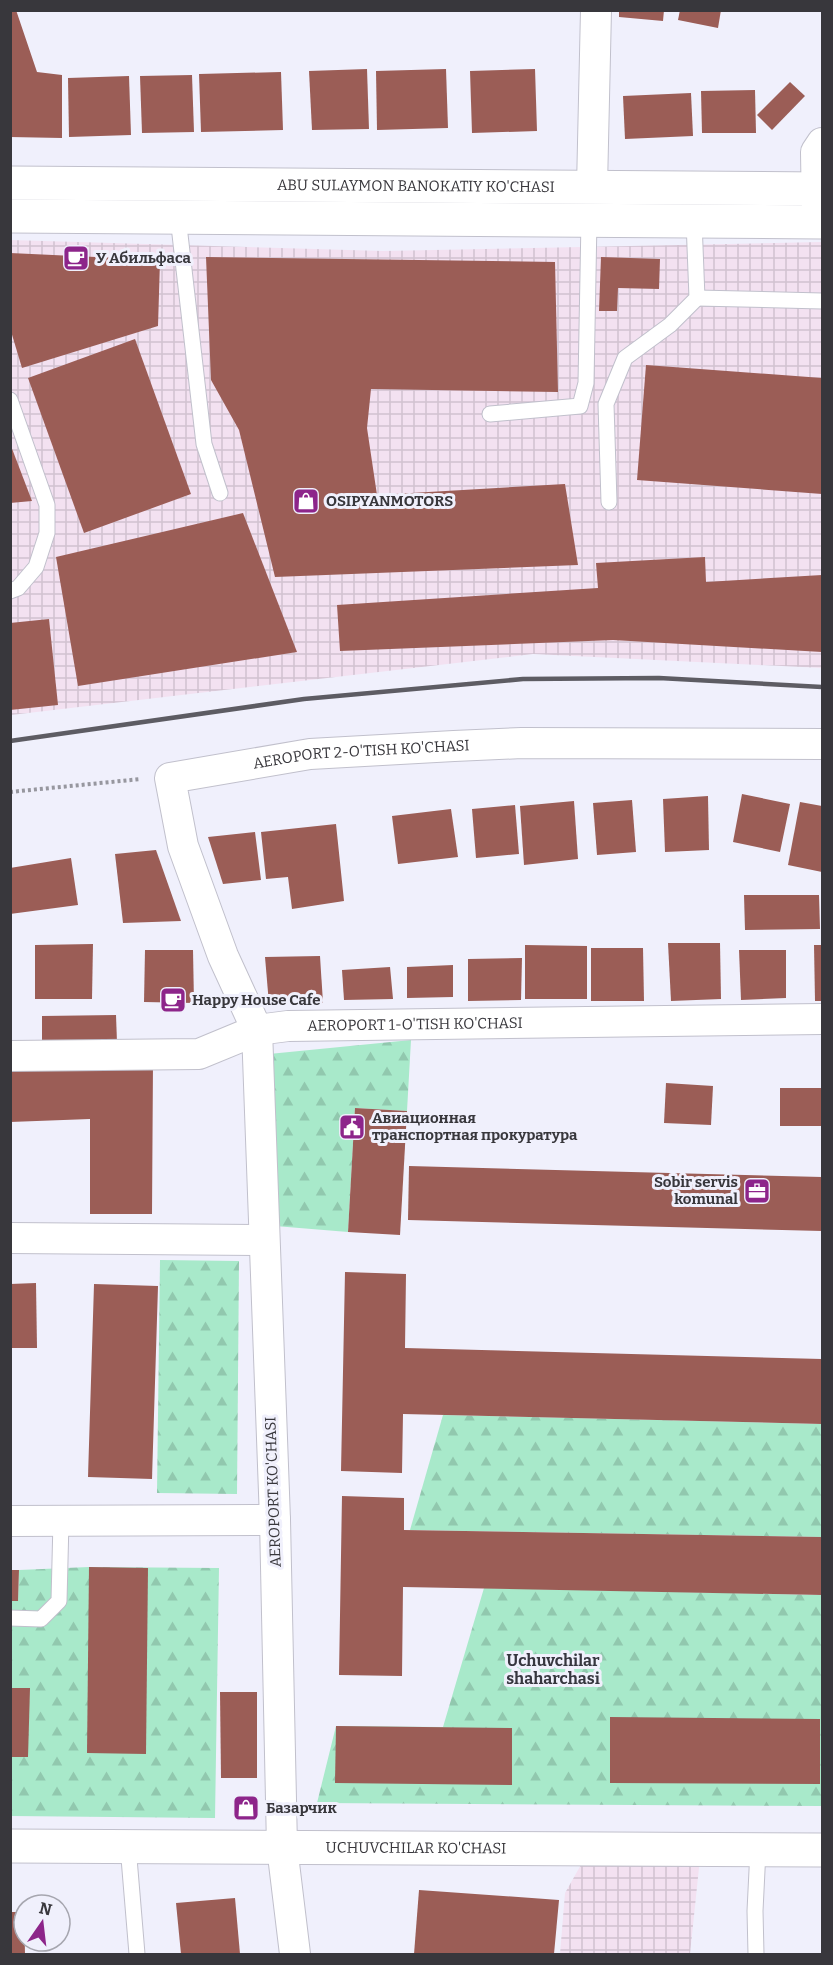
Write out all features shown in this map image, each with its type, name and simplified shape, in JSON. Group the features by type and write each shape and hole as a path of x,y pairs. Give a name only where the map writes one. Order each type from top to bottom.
{"main road":[{"name":"ABU SULAYMON BANOKATIY KO'CHASI","path":"10,183 819,189"},
{"path":"10,216 820,222"},
{"name":"UCHUVCHILAR KO'CHASI","path":"10,1846 822,1850"}],"street":[{"path":"592,187 596,10"},
{"path":"820,222 816,152 822,143"},
{"name":"AEROPORT 2-O'TISH KO'CHASI","path":"170,778 310,753 522,743 822,744"},
{"path":"170,778 183,846 223,956 257,1030"},
{"name":"AEROPORT 1-O'TISH KO'CHASI","path":"10,1056 199,1054 257,1030 288,1026 822,1019"},
{"name":"AEROPORT KO'CHASI","path":"257,1030 275,1520 282,1847 295,1954"},
{"path":"10,1238 264,1240"},
{"path":"10,1521 275,1520"}],"lane":[{"path":"178,217 204,444 220,493"},
{"path":"490,414 580,406 586,383 589,220"},
{"path":"694,221 697,298"},
{"path":"609,502 606,404 625,358 669,325 697,298 822,301"},
{"path":"10,400 47,505 47,533 36,567 18,588 10,591"},
{"path":"10,1618 41,1619 59,1601 61,1521"},
{"path":"128,1846 137,1954"},
{"path":"756,1954 755,1911 758,1850"}],"path":[{"path":"10,792 170,778"}],"shaded area":[{"path":"10,240 383,251 822,242 822,668 533,654 11,715"},
{"path":"700,1858 690,1954 560,1954 565,1893 582,1863"}],"green space":[{"path":"411,1040 407,1111 355,1108 348,1232 275,1226 269,1054"},
{"path":"160,1260 239,1261 237,1494 157,1493"},
{"path":"443,1415 822,1424 822,1537 410,1530"},
{"path":"89,1567 219,1568 215,1818 11,1816 10,1601 18,1601 19,1570"},
{"path":"484,1588 822,1595 822,1806 317,1803 336,1726 443,1727"}],"building":[{"path":"10,10 16,10 37,72 62,75 62,138 10,137"},
{"path":"619,10 664,10 663,21 619,17"},
{"path":"680,10 721,10 718,28 678,20"},
{"path":"367,69 369,129 312,130 309,71"},
{"path":"446,69 448,128 377,130 376,71"},
{"path":"535,69 537,131 472,133 470,71"},
{"path":"281,72 283,130 201,132 199,74"},
{"path":"192,75 194,132 142,133 140,76"},
{"path":"129,76 131,135 69,137 68,78"},
{"path":"790,82 805,96 772,130 757,115"},
{"path":"755,90 756,133 702,133 701,91"},
{"path":"691,93 693,136 625,139 623,96"},
{"path":"10,253 160,260 158,326 22,368 10,328"},
{"path":"206,257 555,262 558,392 371,389 367,428 377,495 565,484 578,565 275,577 239,430 211,380"},
{"path":"601,257 660,259 659,289 618,288 617,311 599,311"},
{"path":"135,339 191,494 84,533 28,378"},
{"path":"646,365 822,378 822,494 637,480"},
{"path":"11,446 32,501 10,503"},
{"path":"243,513 297,652 78,686 56,557"},
{"path":"705,557 706,582 822,575 822,652 613,640 340,651 337,605 598,588 596,563"},
{"path":"49,619 58,705 10,710 10,623"},
{"path":"742,794 790,804 780,852 733,842"},
{"path":"708,796 709,850 665,852 663,799"},
{"path":"632,800 636,852 597,855 593,803"},
{"path":"574,801 578,859 524,865 520,806"},
{"path":"800,802 822,806 822,872 788,865"},
{"path":"515,805 519,854 476,858 472,809"},
{"path":"451,809 458,857 398,864 392,816"},
{"path":"336,824 344,901 292,909 288,877 266,879 261,832"},
{"path":"255,832 261,880 223,884 208,837"},
{"path":"156,850 181,921 123,923 115,854"},
{"path":"71,858 78,905 10,914 10,868"},
{"path":"744,895 819,895 820,929 745,930"},
{"path":"668,943 720,943 721,999 671,1001"},
{"path":"93,944 92,999 35,999 35,945"},
{"path":"525,945 587,946 587,999 525,999"},
{"path":"814,945 822,945 822,1001 815,1001"},
{"path":"591,948 643,948 644,1001 591,1001"},
{"path":"145,950 193,950 194,1003 144,1002"},
{"path":"739,950 786,950 786,998 741,1000"},
{"path":"320,956 323,1003 269,1004 265,957"},
{"path":"522,958 521,1000 468,1001 468,959"},
{"path":"453,965 453,997 407,998 407,967"},
{"path":"390,967 393,999 344,1000 342,970"},
{"path":"116,1015 117,1042 42,1043 42,1016"},
{"path":"10,1062 153,1062 152,1214 90,1214 90,1119 10,1122"},
{"path":"666,1083 713,1086 711,1125 664,1123"},
{"path":"780,1088 822,1088 822,1126 780,1126"},
{"path":"355,1108 407,1111 400,1235 348,1232"},
{"path":"409,1166 822,1177 822,1231 408,1220"},
{"path":"345,1272 406,1274 405,1348 822,1359 822,1424 403,1414 402,1473 341,1471"},
{"path":"36,1283 37,1348 10,1348 10,1284"},
{"path":"94,1284 158,1286 152,1479 88,1477"},
{"path":"342,1496 404,1498 404,1530 822,1537 822,1595 403,1587 402,1676 339,1675"},
{"path":"89,1567 148,1568 146,1754 87,1753"},
{"path":"10,1570 19,1570 18,1601 10,1601"},
{"path":"10,1688 30,1688 28,1757 10,1757"},
{"path":"220,1692 257,1692 257,1778 221,1778"},
{"path":"610,1717 820,1719 820,1784 610,1783"},
{"path":"336,1726 512,1728 512,1785 335,1783"},
{"path":"419,1890 559,1900 554,1954 414,1954"},
{"path":"235,1898 240,1954 181,1954 176,1903"},
{"path":"10,1912 12,1912 12,1953 25,1954 10,1954"}],"railway":[{"path":"10,741 304,699 523,679 659,678 822,687"}],"place":[{"name":"У Абильфаса","path":"76,258"},
{"name":"OSIPYANMOTORS","path":"306,501"},
{"name":"Happy House Cafe","path":"173,1000"},
{"name":"Авиационная транспортная прокуратура","path":"352,1127"},
{"name":"Sobir servis komunal","path":"757,1191"},
{"name":"Базарчик","path":"246,1808"}],"district":[{"name":"Uchuvchilar shaharchasi","path":"553,1669"}]}
